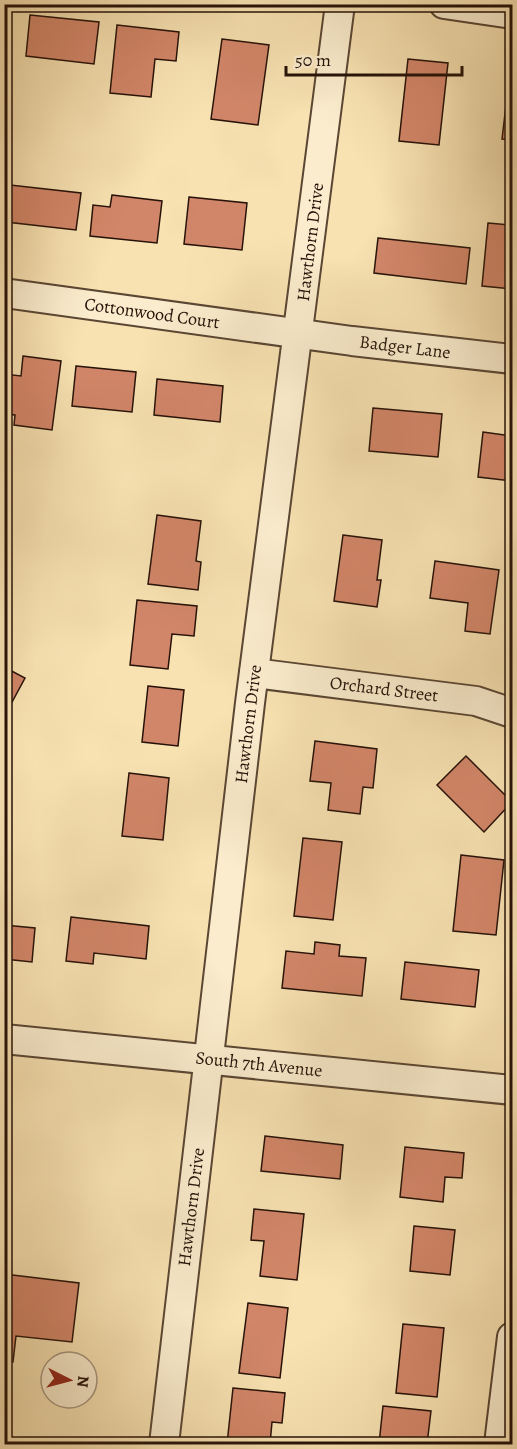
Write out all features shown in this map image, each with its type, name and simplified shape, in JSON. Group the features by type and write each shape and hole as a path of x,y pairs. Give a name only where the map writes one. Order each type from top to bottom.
{"street":[{"name":"Hawthorn Drive","path":"164,1444 254,673 340,4"},
{"path":"444,4 513,14"},
{"name":"Cottonwood Court","path":"4,293 298,333"},
{"name":"Badger Lane","path":"298,333 513,359"},
{"name":"Orchard Street","path":"254,673 477,701 513,713"},
{"name":"South 7th Avenue","path":"4,1039 513,1090"},
{"path":"499,1444 513,1336"}],"building":[{"path":"30,15 99,22 94,64 26,56"},
{"path":"4,25 9,26 4,56"},
{"path":"117,25 179,32 176,61 155,59 151,97 110,93"},
{"path":"222,39 269,45 258,125 211,119"},
{"path":"408,59 448,63 439,145 399,141"},
{"path":"507,97 512,98 512,140 502,139"},
{"path":"10,185 81,193 76,230 6,222"},
{"path":"112,195 162,201 157,243 90,236 93,205 110,207"},
{"path":"189,197 247,203 242,250 184,244"},
{"path":"488,223 511,225 508,250 512,251 512,289 482,286"},
{"path":"378,238 470,248 466,284 374,273"},
{"path":"23,356 61,361 52,430 14,425 15,415 4,414 4,374 21,376"},
{"path":"76,366 136,372 132,412 72,406"},
{"path":"157,379 223,386 220,422 154,415"},
{"path":"373,408 442,414 438,457 369,451"},
{"path":"483,432 512,436 512,481 478,477"},
{"path":"157,515 201,521 196,561 201,562 198,590 148,584"},
{"path":"343,535 382,540 377,580 381,580 377,607 334,601"},
{"path":"435,561 499,570 490,634 465,631 468,603 430,598"},
{"path":"4,579 10,580 4,635"},
{"path":"137,600 197,606 194,636 172,634 168,669 130,665"},
{"path":"4,667 25,678 4,717"},
{"path":"148,686 184,690 178,746 142,742"},
{"path":"315,741 377,749 373,788 363,787 360,814 328,810 331,783 310,781"},
{"path":"466,756 512,802 484,832 437,785"},
{"path":"129,773 169,778 163,840 122,836"},
{"path":"303,838 342,842 333,920 294,916"},
{"path":"461,855 504,860 496,935 453,931"},
{"path":"71,917 149,926 146,959 94,953 93,964 66,961"},
{"path":"4,925 35,928 32,962 4,959"},
{"path":"315,942 340,945 339,956 366,958 362,996 282,988 286,951 314,954"},
{"path":"405,962 479,970 475,1007 401,999"},
{"path":"265,1136 343,1145 340,1179 261,1171"},
{"path":"405,1147 464,1153 462,1178 445,1177 443,1202 400,1197"},
{"path":"254,1209 304,1214 297,1280 260,1276 264,1241 251,1240"},
{"path":"414,1226 455,1230 450,1275 410,1271"},
{"path":"4,1274 79,1283 72,1342 16,1336 13,1362 4,1361"},
{"path":"248,1303 288,1308 280,1378 239,1373"},
{"path":"403,1324 444,1328 437,1397 396,1393"},
{"path":"233,1388 285,1393 282,1423 272,1422 270,1444 227,1444"},
{"path":"383,1406 431,1411 427,1444 379,1444"}]}
